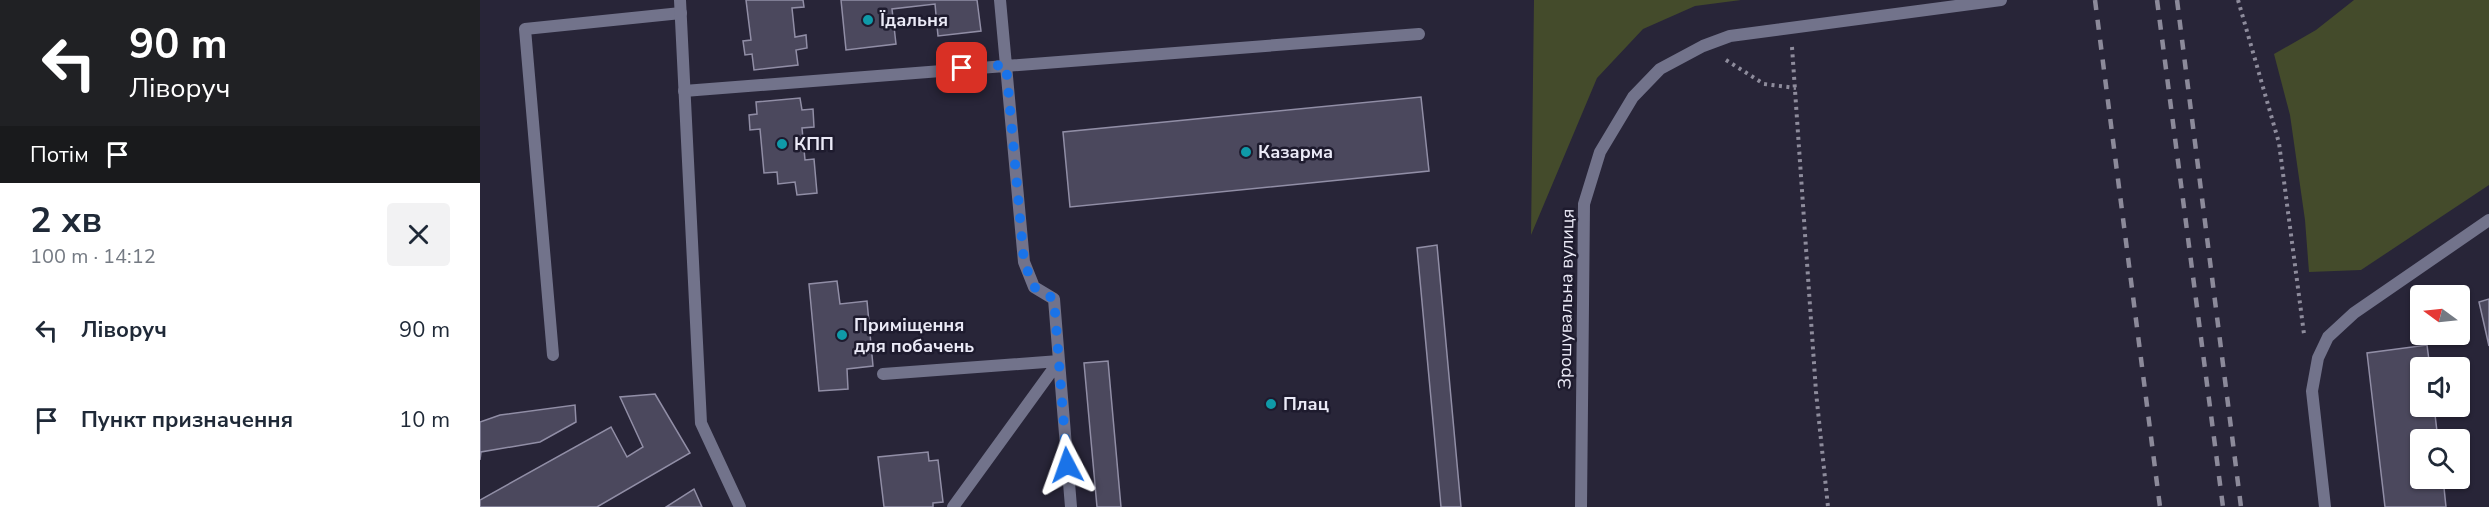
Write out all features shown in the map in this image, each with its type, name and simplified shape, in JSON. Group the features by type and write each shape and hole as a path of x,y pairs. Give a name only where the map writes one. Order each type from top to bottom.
{"street":[{"path":"680,0 701,423 740,507"},
{"path":"1000,0 1024,262 1034,287 1054,299 1071,507"},
{"name":"Зрошувальна вулиця","path":"1581,507 1584,204 1600,152 1634,97 1660,69 1703,46 1730,36 2001,0"},
{"path":"553,355 525,28 681,13"},
{"path":"684,91 1419,34"},
{"path":"2325,507 2312,391 2318,358 2328,337 2354,313 2489,220"},
{"path":"883,374 1059,360"},
{"path":"953,507 1059,360"}],"path":[{"path":"2238,0 2279,143 2306,344"},
{"path":"1792,44 1816,392 1828,507"},
{"path":"1703,46 1764,84 1796,88"}],"green space":[{"path":"1534,0 1741,0 1695,6 1643,29 1597,78 1531,235"},
{"path":"2354,0 2489,0 2489,185 2361,270 2309,272 2305,220 2290,115 2274,54 2316,30"}],"building":[{"path":"746,0 803,0 804,7 792,8 795,37 806,35 807,48 796,50 798,65 754,70 752,54 745,55 743,41 751,40"},
{"name":"Їдальня","path":"841,0 977,0 981,31 938,36 935,4 892,9 896,44 846,50"},
{"name":"Казарма","path":"1421,97 1429,171 1070,207 1063,132"},
{"name":"КПП","path":"800,98 802,110 813,109 814,127 802,128 805,160 814,159 817,193 797,195 795,182 778,184 777,172 764,173 760,129 750,130 749,115 757,114 756,102"},
{"path":"1437,245 1461,507 1441,507 1417,248"},
{"name":"Приміщення для побачень","path":"837,281 840,304 867,301 873,366 847,369 848,389 819,391 809,284"},
{"path":"2489,299 2489,346 2479,302"},
{"path":"2427,345 2429,357 2410,357 2410,417 2435,417 2437,429 2410,429 2410,489 2444,489 2446,507 2385,507 2367,353"},
{"path":"1108,361 1121,507 1097,507 1084,363"},
{"path":"655,394 690,453 597,507 480,507 480,500 611,427 627,457 643,447 620,397"},
{"path":"575,405 576,422 540,442 481,452 480,460 480,422 500,415"},
{"path":"928,452 929,461 938,460 943,502 933,503 933,507 884,507 878,457"},
{"path":"694,489 702,507 666,507"}],"railway":[{"path":"2095,0 2160,507"},
{"path":"2157,0 2223,507"},
{"path":"2177,0 2241,507"}],"place":[{"name":"Їдальня","path":"868,20"},
{"name":"КПП","path":"782,144"},
{"name":"Казарма","path":"1246,152"},
{"name":"Приміщення для побачень","path":"842,335"},
{"name":"Плац","path":"1271,404"}],"route":[{"path":"962,68 1006,65 1024,262 1034,287 1054,299 1067,465"}]}
